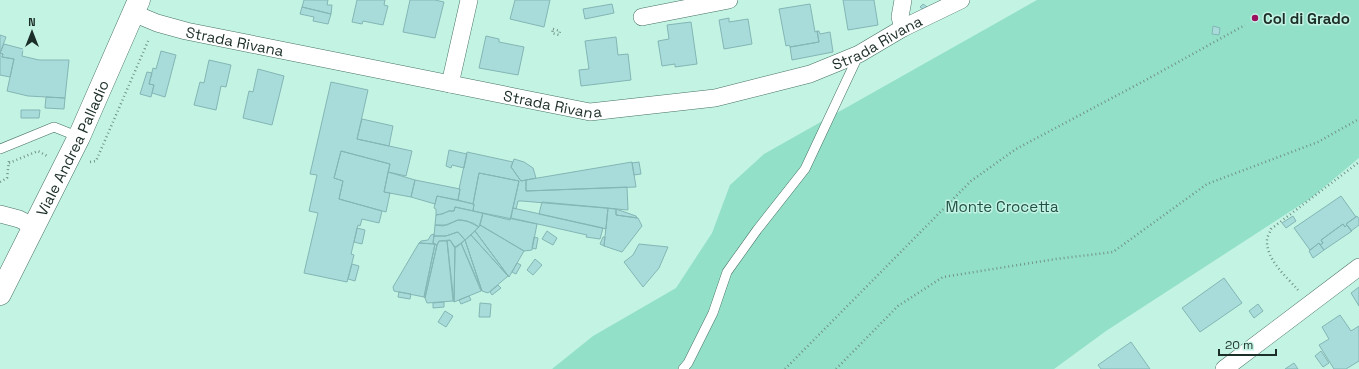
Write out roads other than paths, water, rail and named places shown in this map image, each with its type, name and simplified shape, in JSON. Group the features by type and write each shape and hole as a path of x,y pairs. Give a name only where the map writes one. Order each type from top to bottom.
{"main road":[{"name":"Viale Andrea Palladio","path":"0,294 79,137 136,6"}],"street":[{"path":"450,84 469,0"},
{"path":"642,17 729,0"},
{"path":"903,0 900,17 903,28"},
{"name":"Strada Rivana","path":"136,6 157,23 186,31 590,112 715,98 810,74 859,54 903,28 961,0"},
{"path":"0,214 19,219 35,227"},
{"path":"1224,369 1359,267"}],"lane":[{"path":"683,369 688,363 713,313 727,272 757,230 805,169 859,54"},
{"path":"2,148 54,127 79,137"}],"place":[{"name":"Col di Grado","path":"1255,18"}],"park label":[{"name":"Monte Crocetta","path":"1002,206"}]}
